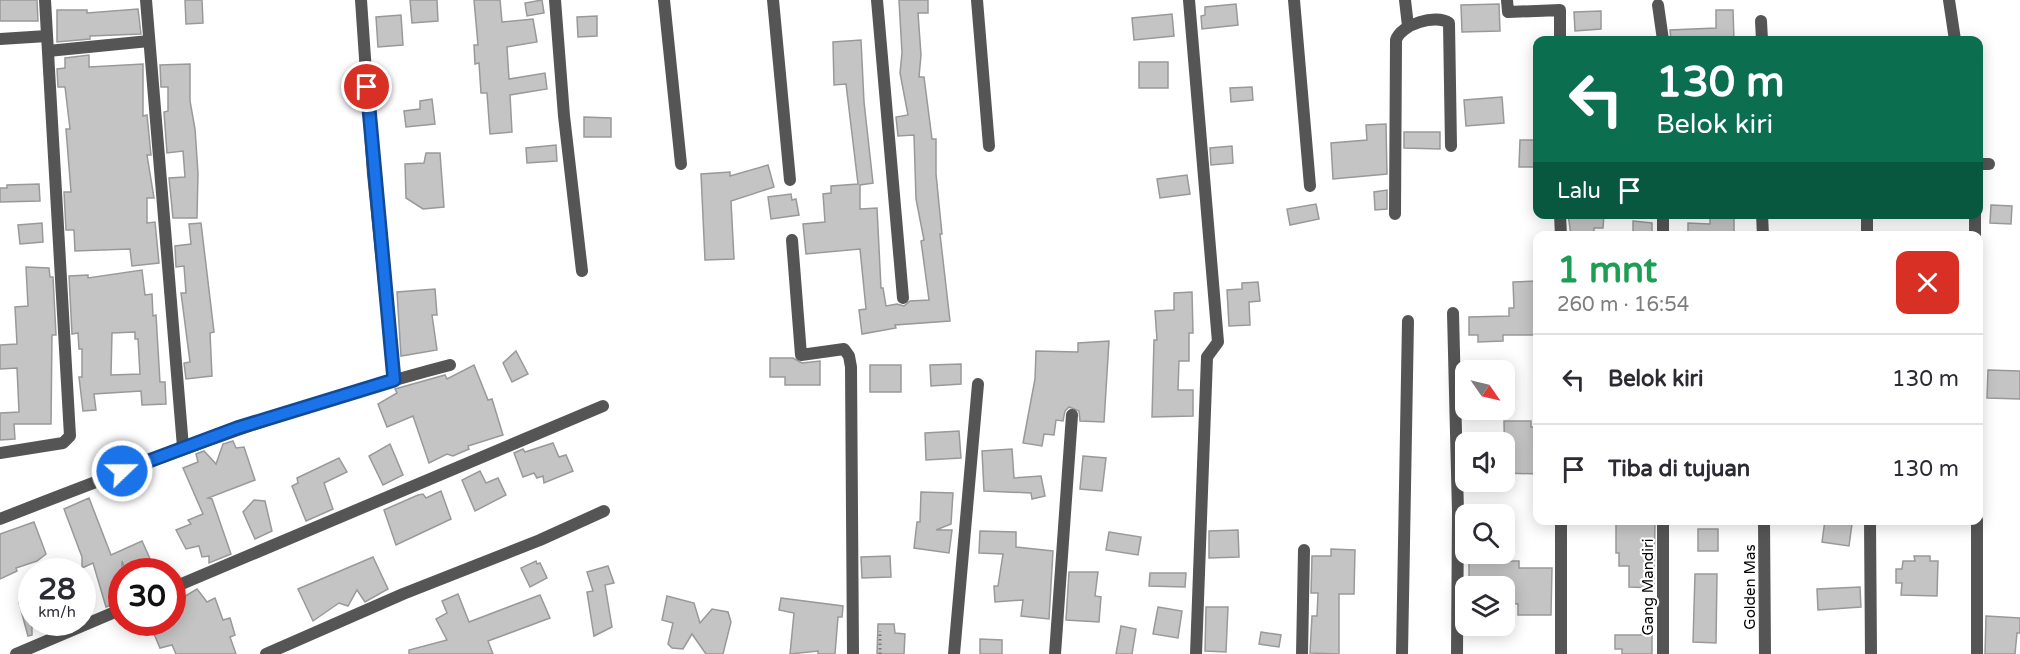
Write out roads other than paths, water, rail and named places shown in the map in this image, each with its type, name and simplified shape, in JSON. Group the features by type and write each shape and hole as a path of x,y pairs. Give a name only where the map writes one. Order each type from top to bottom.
{"street":[{"path":"0,453 63,444 70,436 45,0"},
{"path":"146,0 183,447"},
{"path":"361,0 374,185 394,380"},
{"path":"555,0 564,116 582,271"},
{"path":"664,0 681,164"},
{"path":"772,0 790,180"},
{"path":"877,0 903,297"},
{"path":"977,0 989,146"},
{"path":"1189,0 1218,342 1207,357 1196,654"},
{"path":"1294,0 1310,186"},
{"path":"1405,0 1407,26"},
{"path":"1507,0 1508,12 1560,10 1560,36"},
{"path":"1949,0 1955,36"},
{"path":"1658,5 1662,36"},
{"path":"1395,214 1396,40 1398,33 1407,26 1442,20 1449,23 1451,146"},
{"path":"1761,21 1761,36"},
{"path":"0,39 47,36"},
{"path":"48,51 149,41"},
{"path":"792,240 801,355 844,349 851,367 852,654"},
{"path":"1453,313 1458,512 1457,654"},
{"path":"1402,654 1407,321"},
{"path":"0,519 183,447 394,380 450,365"},
{"path":"954,654 978,384"},
{"path":"186,582 603,406"},
{"path":"1055,654 1072,415"},
{"path":"266,654 403,594 540,540 604,511"},
{"path":"1561,525 1561,654"},
{"name":"Gang Mandiri","path":"1663,525 1663,654"},
{"name":"Golden Mas","path":"1764,525 1765,654"},
{"path":"1870,525 1871,654"},
{"path":"1977,525 1977,654"},
{"path":"1302,654 1304,550"},
{"path":"16,654 108,615"}]}
